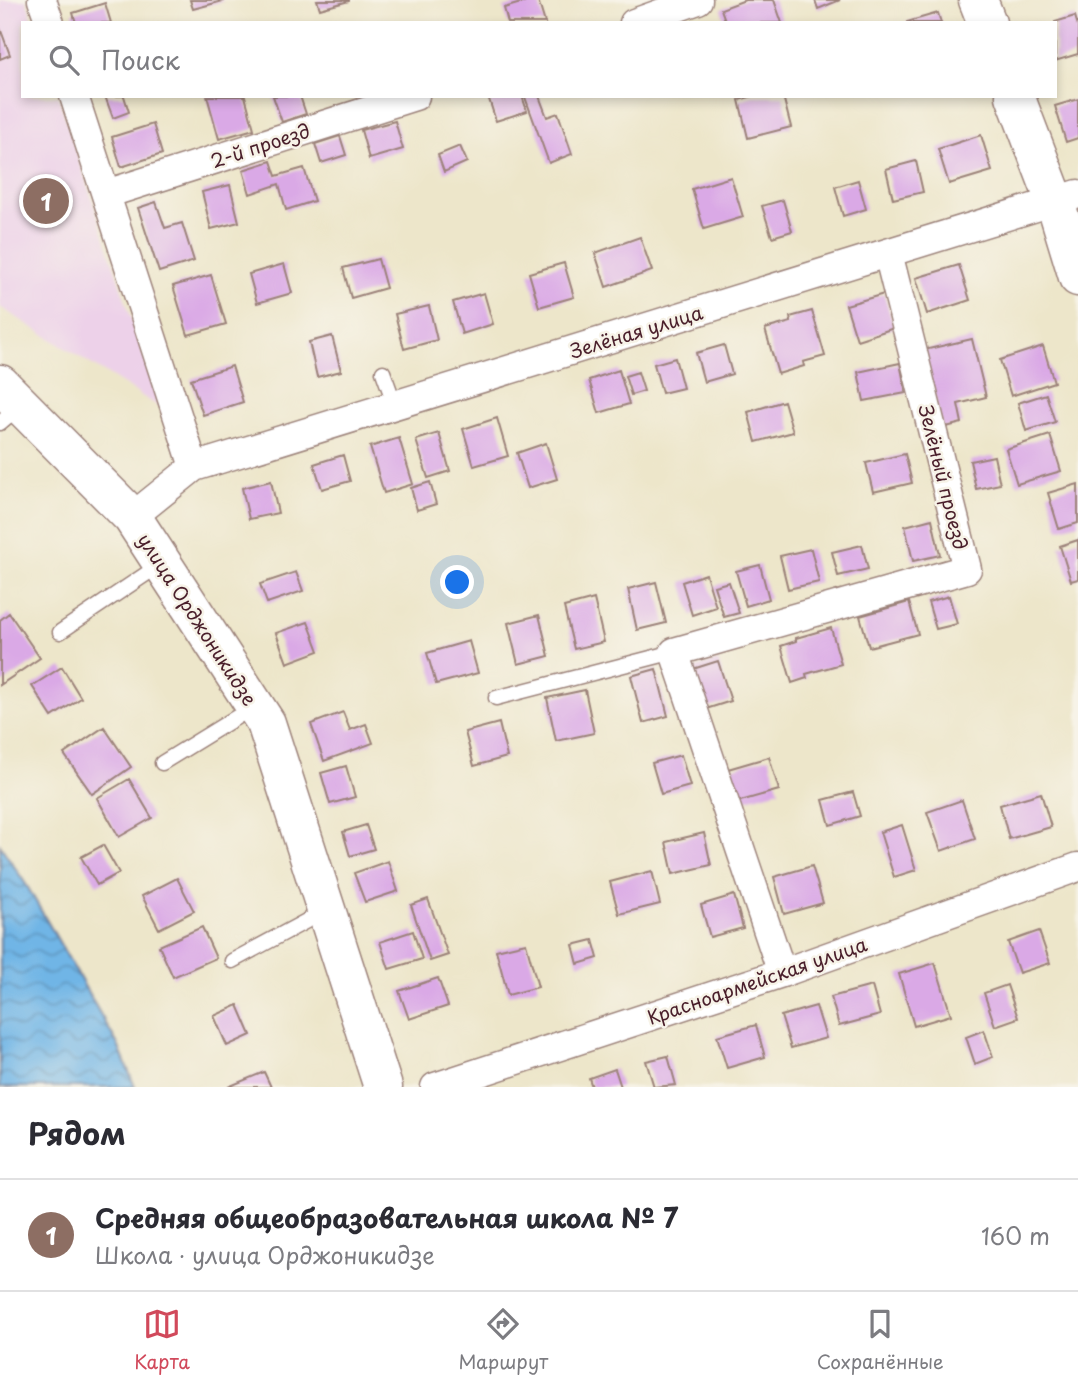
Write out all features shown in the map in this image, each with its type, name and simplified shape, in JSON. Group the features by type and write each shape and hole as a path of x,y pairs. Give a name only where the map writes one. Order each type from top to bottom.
{"main road":[{"path":"978,0 986,21"},
{"path":"1016,98 1066,197 1078,277"},
{"path":"7,404 132,517"},
{"name":"улица Орджоникидзе","path":"132,517 265,723 383,1087"}],"street":[{"path":"42,0 49,21"},
{"path":"640,21 698,0"},
{"path":"75,98 194,467"},
{"name":"2-й проезд","path":"106,194 409,98"},
{"name":"Зелёная улица","path":"194,467 1066,197"},
{"name":"Зелёный проезд","path":"674,652 967,569 888,253"},
{"name":"улица Орджоникидзе","path":"132,517 194,467"},
{"path":"674,652 782,973"},
{"name":"Красноармейская улица","path":"435,1087 782,973 1078,867"}],"lane":[{"path":"383,372 395,405"},
{"path":"60,632 162,563"},
{"name":"Зелёный проезд","path":"496,698 674,652"},
{"path":"162,764 254,706"},
{"path":"232,961 326,910"}],"shaded area":[{"path":"0,0 26,0 33,21 21,21 21,98 59,98 161,408 0,307"}],"water":[{"path":"0,845 27,886 118,1045 135,1087 0,1087"}],"building":[{"path":"190,0 223,0 223,1 193,9"},
{"path":"317,0 349,0 349,1 320,9"},
{"path":"538,0 544,21 507,21 504,8"},
{"path":"745,0 774,0 781,21 725,21 721,9"},
{"path":"815,0 840,0 818,9"},
{"path":"105,3 110,21 75,21 73,13"},
{"path":"938,13 940,21 910,21"},
{"path":"1075,16 1078,26 1078,54 1057,60 1057,21"},
{"path":"0,28 10,55 0,59"},
{"path":"106,98 125,98 129,112 113,118"},
{"path":"208,98 246,98 254,129 219,139"},
{"path":"274,98 301,98 306,114 282,122"},
{"path":"489,98 523,98 527,111 496,121"},
{"path":"525,98 540,98 547,117 558,113 572,154 549,163"},
{"path":"784,98 791,127 748,138 739,100"},
{"path":"1078,99 1078,138 1066,142 1055,106"},
{"path":"395,121 403,149 369,159 361,130"},
{"path":"153,124 162,154 121,167 112,137"},
{"path":"981,135 992,171 949,184 938,149"},
{"path":"340,136 346,155 321,163 315,144"},
{"path":"460,146 467,162 444,172 438,155"},
{"path":"271,161 276,176 304,168 314,201 286,210 279,184 250,194 243,170"},
{"path":"916,161 923,192 893,199 886,169"},
{"path":"731,177 743,217 704,229 692,189"},
{"path":"858,180 866,209 843,216 835,187"},
{"path":"230,185 239,222 211,229 202,192"},
{"path":"783,200 792,231 772,237 762,206"},
{"path":"156,202 165,228 182,223 194,261 159,272 138,208"},
{"path":"640,237 652,271 606,287 595,253"},
{"path":"378,259 386,288 351,298 343,268"},
{"path":"564,263 574,297 539,307 529,273"},
{"path":"284,264 292,293 257,303 249,274"},
{"path":"959,265 970,300 927,314 916,278"},
{"path":"211,275 226,324 188,335 173,286"},
{"path":"484,293 493,324 462,334 453,302"},
{"path":"884,294 894,328 857,340 846,305"},
{"path":"429,306 437,340 404,349 395,314"},
{"path":"812,311 825,356 803,362 804,366 778,374 765,329 791,322 790,317"},
{"path":"332,336 341,371 317,377 309,342"},
{"path":"972,339 986,397 958,404 962,423 942,428 924,350"},
{"path":"724,345 732,374 704,382 696,353"},
{"path":"1043,346 1054,382 1011,396 1000,360"},
{"path":"675,358 683,388 662,393 654,364"},
{"path":"900,363 906,393 864,401 858,372"},
{"path":"232,366 243,402 203,415 191,379"},
{"path":"619,370 629,404 599,413 589,380"},
{"path":"638,372 644,391 631,395 625,376"},
{"path":"1046,394 1055,422 1026,431 1018,403"},
{"path":"784,401 793,432 756,442 748,412"},
{"path":"497,418 508,456 474,466 463,429"},
{"path":"439,433 450,471 428,478 416,440"},
{"path":"1050,435 1061,471 1017,484 1006,449"},
{"path":"399,438 413,484 384,493 370,447"},
{"path":"546,443 557,479 528,488 517,453"},
{"path":"905,454 912,483 873,492 866,463"},
{"path":"343,455 350,481 322,489 314,464"},
{"path":"994,456 1000,484 976,489 970,461"},
{"path":"271,481 278,513 249,519 242,488"},
{"path":"430,482 436,504 417,510 411,488"},
{"path":"1078,484 1078,523 1059,529 1048,493"},
{"path":"932,519 940,555 913,561 905,526"},
{"path":"1078,540 1078,579 1071,581 1060,546"},
{"path":"862,545 868,569 838,576 832,552"},
{"path":"811,549 819,582 788,589 780,556"},
{"path":"760,565 769,599 746,606 736,571"},
{"path":"296,572 303,591 267,603 260,584"},
{"path":"706,574 716,607 692,615 682,582"},
{"path":"656,582 666,623 637,630 628,589"},
{"path":"729,582 739,613 724,617 714,586"},
{"path":"949,596 957,624 936,629 928,602"},
{"path":"594,599 604,642 574,649 564,607"},
{"path":"909,602 918,634 869,647 860,616"},
{"path":"9,613 40,658 0,685 0,620"},
{"path":"539,615 549,656 518,664 508,623"},
{"path":"308,622 319,651 287,663 276,633"},
{"path":"831,628 841,664 806,674 807,678 792,683 781,646 796,641 796,638"},
{"path":"469,641 478,673 436,684 427,653"},
{"path":"718,661 731,701 706,709 693,669"},
{"path":"62,667 81,698 52,717 32,686"},
{"path":"656,669 668,716 643,723 631,676"},
{"path":"585,690 594,733 556,741 547,698"},
{"path":"343,712 350,730 366,724 373,743 324,761 311,724"},
{"path":"499,723 507,757 474,766 465,732"},
{"path":"104,727 131,767 92,794 64,754"},
{"path":"681,755 690,786 661,794 652,763"},
{"path":"769,757 779,790 737,802 728,769"},
{"path":"346,766 355,797 330,804 321,773"},
{"path":"129,779 152,818 119,837 97,798"},
{"path":"853,792 860,816 830,825 823,800"},
{"path":"1041,793 1051,827 1009,839 1000,805"},
{"path":"962,800 975,839 941,851 927,812"},
{"path":"366,825 374,849 350,856 343,832"},
{"path":"902,825 916,870 894,877 880,832"},
{"path":"704,833 711,865 673,874 666,842"},
{"path":"103,845 119,873 97,885 81,857"},
{"path":"388,861 398,891 365,902 354,873"},
{"path":"812,866 823,903 784,914 774,877"},
{"path":"652,871 660,904 619,914 610,882"},
{"path":"177,878 194,911 159,929 142,896"},
{"path":"734,895 743,928 710,937 701,905"},
{"path":"428,899 448,955 430,961 411,905"},
{"path":"202,927 216,958 173,977 159,946"},
{"path":"413,931 422,959 389,969 380,942"},
{"path":"1039,931 1050,963 1019,973 1008,942"},
{"path":"593,940 598,958 578,964 573,945"},
{"path":"526,943 538,987 508,995 496,950"},
{"path":"935,963 951,1015 914,1026 899,974"},
{"path":"438,978 448,1006 409,1019 399,991"},
{"path":"1007,985 1018,1018 995,1026 984,993"},
{"path":"872,986 880,1015 839,1026 831,997"},
{"path":"238,1005 251,1035 227,1046 214,1016"},
{"path":"816,1006 826,1038 791,1048 781,1016"},
{"path":"756,1025 765,1057 727,1068 717,1036"},
{"path":"984,1030 993,1057 975,1064 966,1037"},
{"path":"668,1056 676,1085 654,1087 646,1061"},
{"path":"615,1069 621,1087 592,1087 589,1078"},
{"path":"264,1072 271,1087 228,1087"}],"place":[{"name":"Средняя общеобразовательная школа № 7","path":"46,201"}]}
